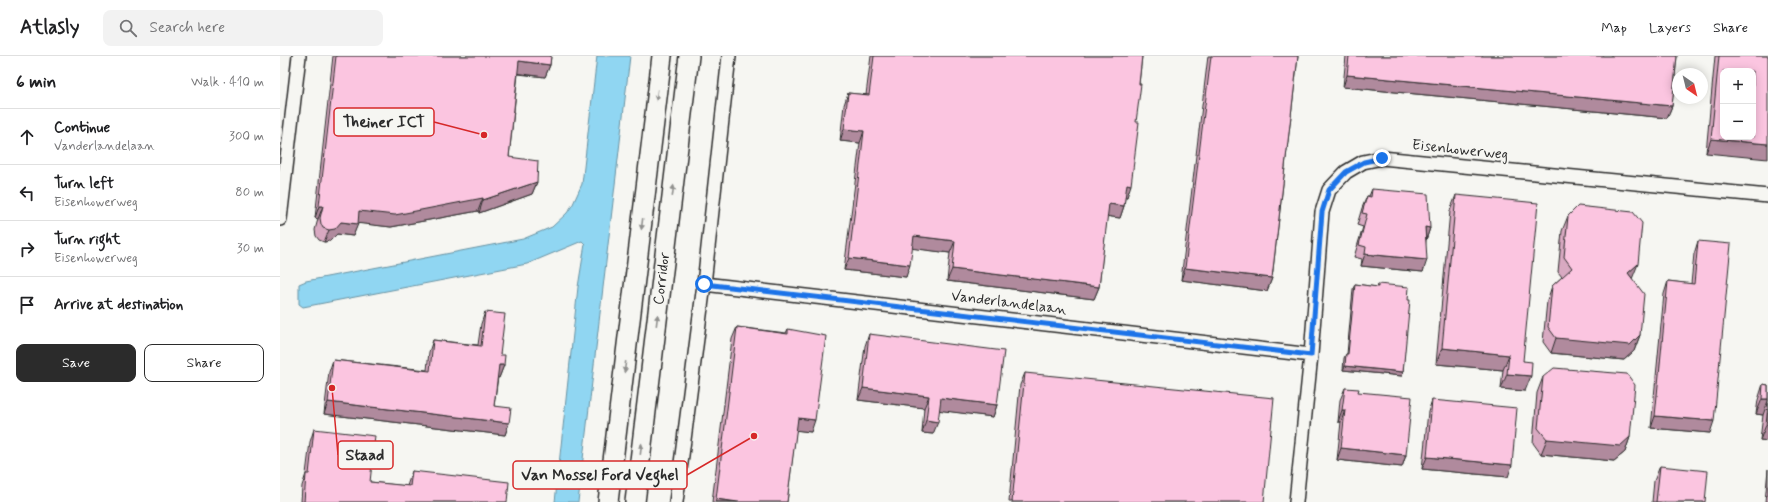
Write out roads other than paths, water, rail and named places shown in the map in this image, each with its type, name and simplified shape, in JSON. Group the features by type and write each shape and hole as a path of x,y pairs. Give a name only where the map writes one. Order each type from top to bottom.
{"main road":[{"name":"Corridor","path":"608,502 662,56"},
{"name":"Corridor","path":"635,502 689,56"}],"street":[{"path":"280,219 299,56"},
{"path":"676,502 704,284 730,56"},
{"name":"Eisenhowerweg","path":"1296,502 1311,355 1322,212 1329,190 1346,172 1364,162 1382,158 1768,196"},
{"name":"Vanderlandelaan","path":"704,284 1311,355"}],"water":[{"path":"597,56 630,56 578,502 555,502 578,287 585,244 582,241 527,264 303,307 299,304 299,284 306,281 523,239 552,227 567,213 582,184"}],"place":[{"name":"Theiner ICT","path":"484,135"},
{"name":"Staad","path":"332,388"},
{"name":"Van Mossel Ford Veghel","path":"754,436"}]}
